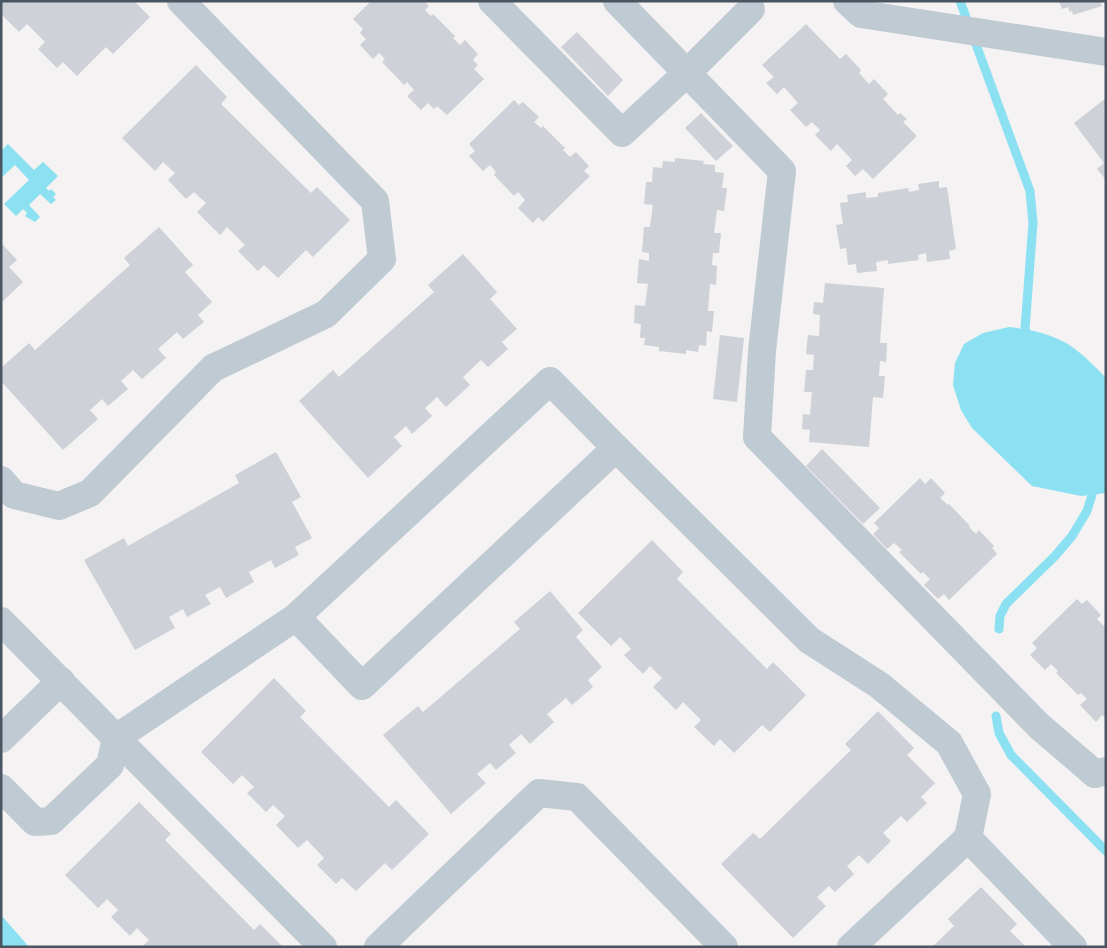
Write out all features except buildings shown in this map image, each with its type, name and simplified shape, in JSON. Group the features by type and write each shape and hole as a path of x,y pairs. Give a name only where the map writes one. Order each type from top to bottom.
{"lane":[{"path":"1,480 14,496 59,506 90,493 213,368 326,314 382,259 375,202 181,1"},
{"path":"492,1 622,133 687,73 751,9"},
{"path":"617,1 782,171 762,351 757,437 1039,726 1095,774 1106,771"},
{"path":"847,1 861,14 1106,52"},
{"path":"1,788 35,822 51,821 110,765 116,738 296,617 550,381 809,640 879,685 950,743 977,794 968,838 851,947"},
{"path":"296,617 362,686 616,448"},
{"path":"1,621 323,947"},
{"path":"1,739 61,681"},
{"path":"378,947 539,793 577,797 724,947"},
{"path":"968,838 1073,947"}],"water":[{"path":"8,144 34,170 43,162 58,176 46,188 49,191 51,189 56,194 53,197 56,200 51,204 40,194 29,205 40,217 35,222 25,216 27,213 23,209 16,216 4,204 29,180 15,165 1,178 1,151"},
{"path":"1009,327 1026,329 1064,342 1084,356 1106,378 1106,493 1081,496 1032,486 972,428 961,410 953,385 955,363 964,344 983,333"},
{"path":"1,915 29,947 1,947"}],"waterway":[{"path":"960,1 1030,191 1033,223 1025,329 1029,340"},
{"path":"999,629 1000,616 1006,604 1055,556 1072,536 1087,511 1092,495 1087,484"},
{"path":"996,716 999,733 1011,755 1106,851"}]}
